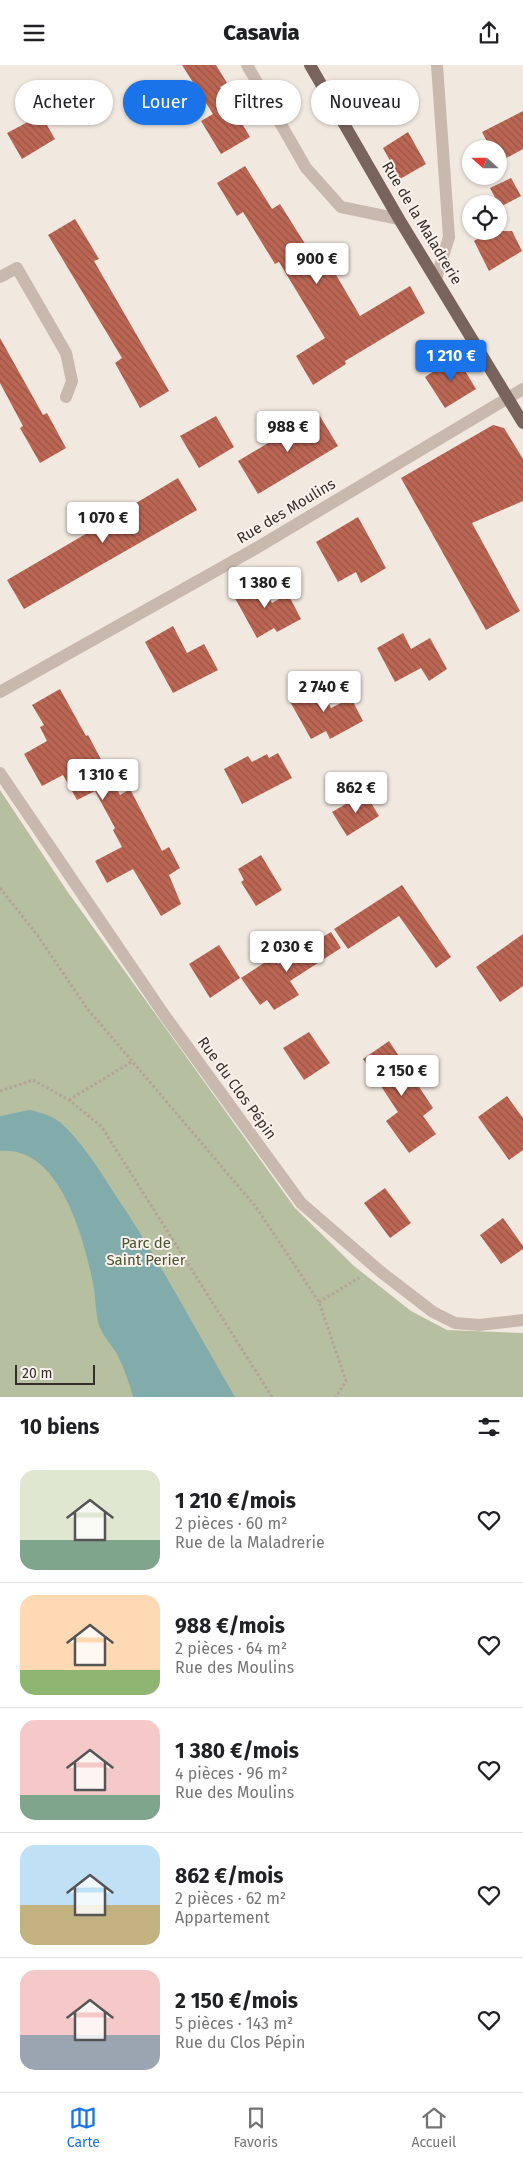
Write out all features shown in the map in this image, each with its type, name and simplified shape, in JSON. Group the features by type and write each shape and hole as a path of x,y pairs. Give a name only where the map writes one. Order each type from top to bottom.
{"main road":[{"name":"Rue de la Maladrerie","path":"310,65 399,219 523,423"}],"street":[{"path":"247,65 306,168 340,207 399,219"},
{"path":"436,279 449,237 437,65"},
{"path":"0,277 17,268 66,353 72,381 66,397"},
{"name":"Rue des Moulins","path":"0,692 252,550 508,396 523,389"},
{"name":"Rue du Clos Pépin","path":"0,773 165,1016 301,1203 376,1268 433,1313 455,1323 479,1325 523,1320"}],"path":[{"path":"0,888 38,936 86,1007 256,1207 319,1302 346,1381 336,1397"},
{"path":"69,1100 133,1061"},
{"path":"0,1091 32,1080 69,1100 101,1126 272,1397"},
{"path":"319,1302 376,1268"}],"green space":[{"name":"Parc de Saint Perier","path":"0,790 67,891 295,1208 354,1266 411,1311 447,1330 523,1333 523,1397 0,1397"}],"water":[{"path":"29,1110 54,1118 61,1123 90,1156 146,1243 235,1397 133,1397 120,1359 100,1328 89,1264 66,1198 39,1163 21,1153 0,1151 0,1116"}],"building":[{"path":"182,65 216,65 225,80 216,80 216,125 243,125 250,137 221,154 203,125 206,125 206,118 213,114 206,103 206,80 191,80"},
{"path":"523,111 523,149 508,157 508,140 486,140 482,132"},
{"path":"22,125 47,125 55,139 22,159 7,133"},
{"path":"408,132 426,164 400,179 383,148"},
{"path":"245,166 272,209 280,204 319,266 328,261 360,316 410,286 425,313 345,361 346,364 313,385 296,356 325,338 279,262 275,264 243,212 237,216 217,183"},
{"path":"511,178 521,196 507,203 507,195 494,195 490,188 496,185 508,185 508,179"},
{"path":"75,219 99,259 94,261 169,391 140,408 115,363 122,358 48,235"},
{"path":"507,231 512,231 522,251 489,271 474,241 507,240"},
{"path":"0,338 43,415 47,413 66,448 40,463 20,428 23,426 0,383"},
{"path":"456,356 476,389 445,408 425,377"},
{"path":"318,413 338,446 258,494 238,461"},
{"path":"216,416 234,447 199,468 180,436"},
{"path":"493,425 504,428 523,459 523,501 472,523 520,611 486,630 401,478"},
{"path":"178,478 197,510 24,609 7,580"},
{"path":"358,517 386,568 361,583 356,572 338,582 316,542"},
{"path":"253,579 262,595 267,593 272,603 288,594 301,619 277,632 274,628 257,638 231,591"},
{"path":"173,626 187,653 204,644 218,670 173,693 145,642"},
{"path":"403,633 411,649 430,638 447,669 429,681 421,668 395,682 377,648"},
{"path":"317,682 331,708 351,698 363,721 330,739 326,731 311,739 288,698"},
{"path":"60,689 86,736 88,735 120,795 130,789 162,851 169,847 180,868 169,875 181,904 161,916 133,869 107,883 95,861 122,847 113,830 115,828 95,791 77,800 63,775 42,786 24,754 47,741 40,727 44,725 32,705"},
{"path":"278,753 292,778 242,804 224,769 248,756 252,762 267,754 269,758"},
{"path":"365,793 379,816 347,836 332,812"},
{"path":"261,855 282,890 256,906 241,882 244,880 238,869"},
{"path":"402,885 451,957 436,968 399,916 348,949 334,929"},
{"path":"331,932 341,948 290,981 299,995 274,1010 267,1000 260,1005 241,978 273,957 278,964"},
{"path":"523,934 523,986 500,1002 476,967"},
{"path":"219,945 240,978 210,998 189,964"},
{"path":"309,1032 330,1063 304,1080 283,1048"},
{"path":"389,1041 433,1108 423,1116 436,1134 409,1153 386,1121 398,1112 363,1059"},
{"path":"507,1096 523,1118 523,1150 509,1160 478,1117"},
{"path":"385,1188 411,1223 390,1238 364,1203"},
{"path":"503,1218 523,1246 523,1249 501,1264 480,1235"}]}
